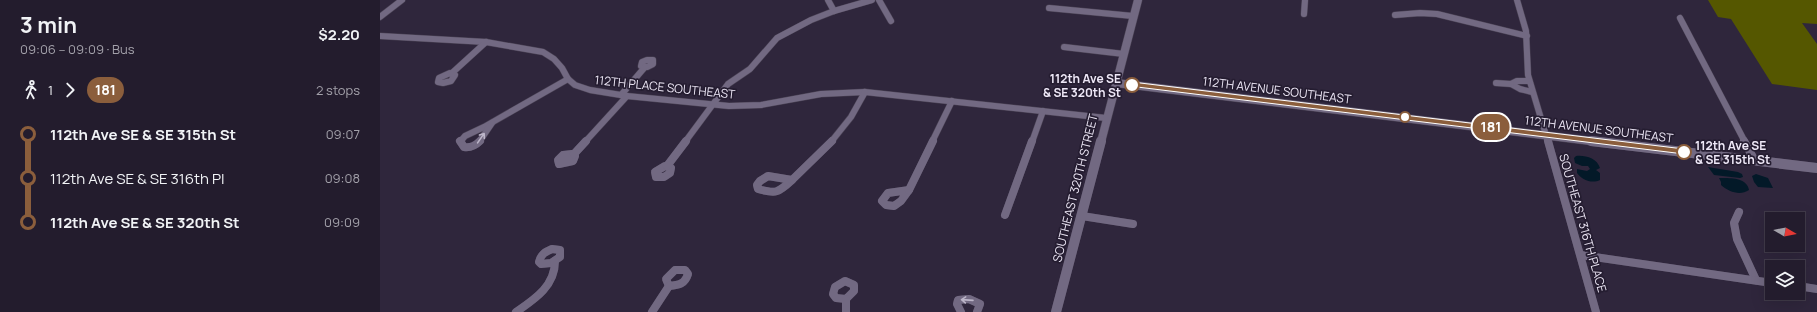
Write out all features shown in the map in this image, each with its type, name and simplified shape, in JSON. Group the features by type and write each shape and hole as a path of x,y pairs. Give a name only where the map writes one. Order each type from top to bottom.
{"street":[{"path":"380,17 402,0"},
{"path":"828,0 834,10"},
{"path":"667,166 728,84 750,68 777,38 801,24 834,10 872,0"},
{"path":"879,0 891,21"},
{"name":"SOUTHEAST 320TH STREET","path":"1056,312 1138,0"},
{"path":"1304,14 1305,0"},
{"name":"SOUTHEAST 316TH PLACE","path":"1517,0 1525,24 1527,36 1529,80 1532,92 1546,134 1596,312"},
{"path":"1049,8 1133,16"},
{"path":"1395,15 1420,13 1436,14 1527,36"},
{"path":"1680,18 1754,161"},
{"name":"112TH PLACE SOUTHEAST","path":"380,36 486,42 526,48 547,54 558,62 568,79 573,84 585,89 624,95 713,105 746,106 821,94 865,92 1106,118"},
{"path":"452,73 486,42"},
{"path":"1064,47 1124,54"},
{"path":"574,154 624,95 645,67"},
{"path":"492,123 568,79"},
{"path":"1511,84 1517,81 1529,80"},
{"name":"112TH AVENUE SOUTHEAST","path":"1116,83 1817,168"},
{"path":"1496,83 1511,84 1520,89 1532,92"},
{"path":"792,180 828,145 840,131 865,92"},
{"path":"909,190 952,101"},
{"path":"1005,215 1043,111"},
{"path":"1738,212 1734,223 1738,239 1756,280"},
{"path":"1082,216 1133,224"},
{"path":"1581,255 1765,282"},
{"path":"516,312 534,299 551,281 556,270 555,261"},
{"path":"652,312 669,286"},
{"path":"1805,287 1817,289"},
{"path":"846,299 846,312"},
{"path":"961,312 957,304 958,300 961,299 974,300 978,302 980,304 977,312"}],"shaded area":[{"path":"1708,0 1817,0 1817,24 1802,23 1817,44 1817,90 1772,84 1731,19 1718,17"}],"water":[{"path":"1576,156 1587,157 1596,162 1600,168 1596,170 1600,173 1600,180 1594,182 1584,179 1577,173 1577,169 1587,171 1590,169 1588,166 1582,166 1575,163 1574,158"},
{"path":"1708,167 1738,172 1742,174 1743,177 1740,178 1714,175"},
{"path":"1756,174 1768,178 1773,188 1758,187 1752,176"},
{"path":"1719,178 1741,180 1748,186 1749,190 1738,193 1727,190 1721,185"}],"bus line":[{"name":"181","path":"1132,85 1546,134 1684,152"}],"place":[{"name":"112th Ave SE & SE 320th St","path":"1132,85"},
{"name":"112th Ave SE & SE 315th St","path":"1684,152"}]}
